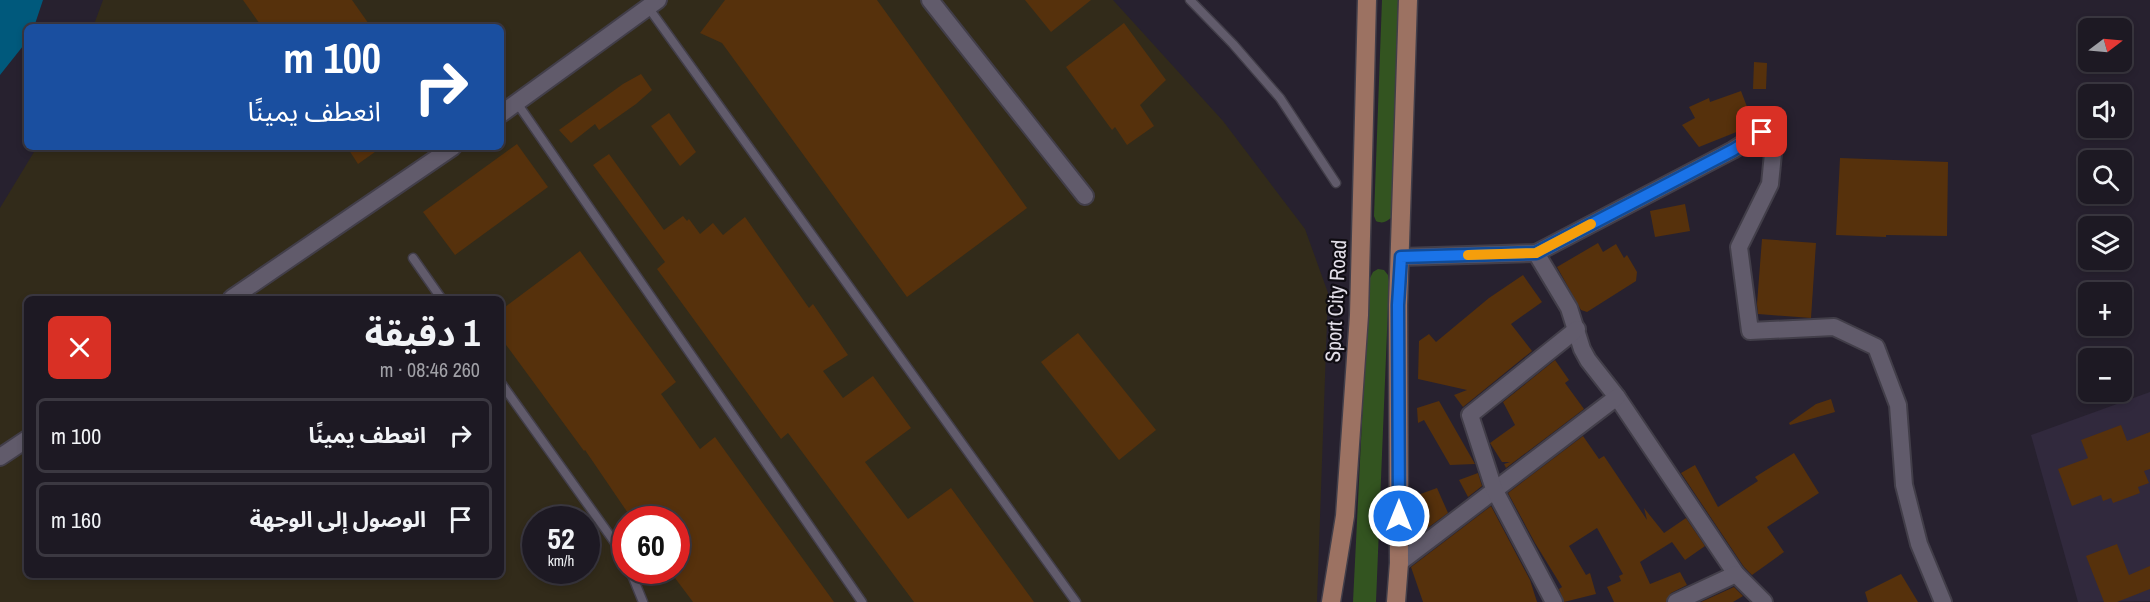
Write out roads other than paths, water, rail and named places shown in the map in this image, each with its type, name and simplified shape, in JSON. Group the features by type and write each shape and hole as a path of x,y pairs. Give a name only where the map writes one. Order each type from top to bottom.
{"main road":[{"name":"Sport City Road","path":"1332,602 1345,516 1359,315 1367,0"},
{"path":"1396,602 1399,563 1398,305 1408,0"}],"street":[{"path":"930,0 1085,196"},
{"path":"504,112 653,4"},
{"path":"1401,257 1536,253 1733,150 1776,123 1770,184 1739,247 1750,331 1834,327 1876,347 1898,405 1904,485 1919,544 1943,602"},
{"path":"235,296 449,150"},
{"path":"1536,253 1569,308 1582,349 1588,360 1617,397 1736,574 1764,602"},
{"path":"1554,602 1494,489 1470,415 1577,329"},
{"path":"1399,563 1617,397"},
{"path":"0,457 24,441"},
{"path":"1676,602 1736,574"}],"lane":[{"path":"1190,0 1233,44 1280,98 1336,183"},
{"path":"653,4 1076,602"},
{"path":"517,103 862,602"},
{"path":"412,258 440,296"},
{"path":"504,387 612,538"},
{"path":"636,584 643,602"}],"water":[{"path":"0,0 43,0 35,24 24,24 24,45 0,75"}]}
